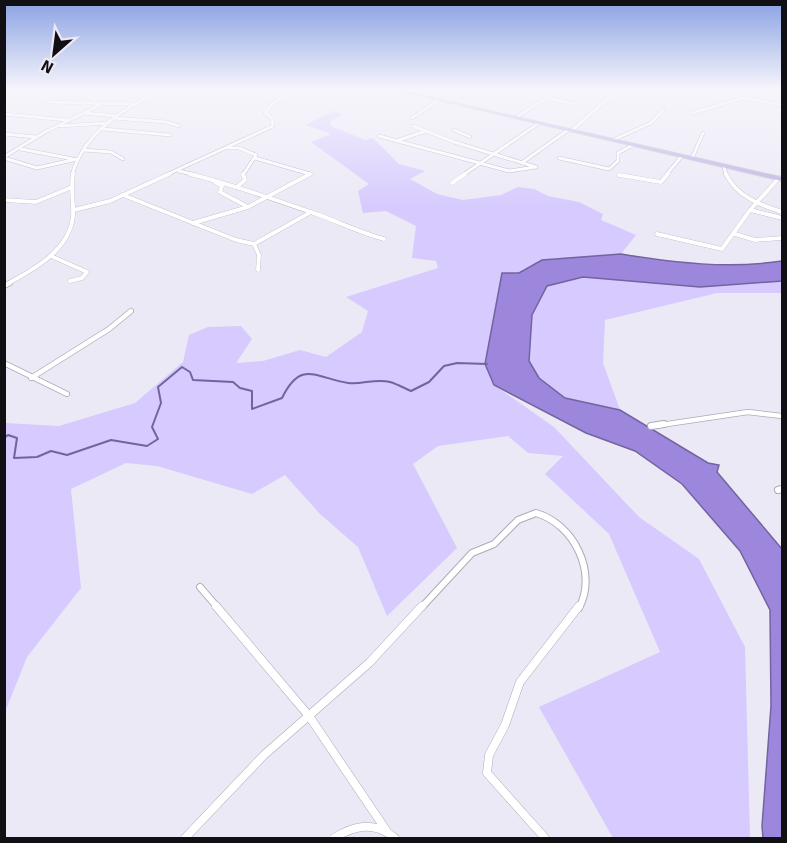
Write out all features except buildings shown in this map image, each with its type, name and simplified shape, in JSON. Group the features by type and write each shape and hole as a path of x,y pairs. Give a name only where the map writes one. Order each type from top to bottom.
{"main road":[{"path":"568,129 781,178"},
{"path":"571,130 615,138 781,178"}],"street":[{"path":"4,157 51,129"},
{"path":"4,286 51,256 69,233 74,210 72,187 78,159 103,129"},
{"path":"107,129 170,135"},
{"path":"74,210 95,207 179,171 266,129"},
{"path":"379,136 509,171 536,167 422,129"},
{"path":"452,183 479,162 530,129"},
{"path":"615,138 636,129"},
{"path":"454,130 470,137"},
{"path":"523,162 571,130"},
{"path":"396,141 426,131"},
{"path":"693,156 703,133"},
{"path":"4,134 36,137"},
{"path":"559,158 609,169 618,161 618,153 633,145"},
{"path":"225,148 243,149 256,155 255,158"},
{"path":"21,149 78,159"},
{"path":"84,150 111,152 123,159"},
{"path":"619,175 661,182 682,156"},
{"path":"4,157 37,168 78,159"},
{"path":"237,188 245,180 243,174 255,158"},
{"path":"193,223 248,207 310,174 255,158"},
{"path":"724,166 731,186 758,202 783,212"},
{"path":"179,171 211,179 311,212 359,233 384,239"},
{"path":"657,234 719,250 735,234 750,210 781,178"},
{"path":"211,179 222,186 220,192 248,207"},
{"path":"4,200 36,202 72,187"},
{"path":"123,195 254,244 259,255 258,270"},
{"path":"750,210 783,218"},
{"path":"254,244 311,212"},
{"path":"735,234 755,240 783,238"},
{"path":"51,256 87,272 82,278 70,280"},
{"path":"31,378 109,329 131,311"},
{"path":"4,363 67,394"},
{"path":"651,426 748,412 783,417"},
{"path":"185,838 264,755 369,663 472,553 494,544 509,527 529,513 554,519 570,538 587,573 585,592 562,634 540,652 516,691 505,726 489,754 486,768 487,773 545,838"},
{"path":"200,586 309,716 386,830 395,838"},
{"path":"334,838 355,826 386,830"}],"shaded area":[{"path":"318,129 339,129 365,140 373,138 399,164 425,171 410,179 437,194 463,200 501,195 518,187 534,189 548,196 579,202 603,214 601,220 636,235 621,254 543,260 519,273 502,273 485,364 494,385 554,427 639,517 699,559 745,647 750,838 613,838 539,707 660,652 609,534 545,474 563,456 528,453 508,436 438,446 413,464 457,548 387,616 358,547 320,514 285,475 252,494 157,466 126,463 71,489 81,588 27,657 5,712 5,423 59,426 135,403 183,362 189,335 208,327 241,326 252,339 236,363 263,361 300,350 326,357 362,332 368,311 346,297 438,268 436,261 412,258 416,226 386,211 363,213 358,191 369,184 311,142 331,134"},
{"path":"621,254 721,265 782,261 782,281 700,287 583,277 547,286 532,315 529,361 539,378 565,398 620,410 708,463 719,465 717,472 782,549 782,838 763,838 762,826 771,706 770,610 740,551 682,484 635,451 586,433 494,385 485,364 502,273 519,273 542,260"},
{"path":"583,277 700,287 782,281 782,293 717,293 605,320 603,363 620,410 565,398 539,378 529,361 532,315 546,286"}],"waterway":[{"path":"4,438 8,435 17,438 14,458 37,457 51,451 67,455 111,440 147,446 158,439 152,427 161,403 158,387 182,367 190,372 193,380 233,382 240,388 252,391 252,409 282,398 296,378 303,375 318,375 348,383 385,381 411,391 429,382 444,366 457,363 487,364"}]}
